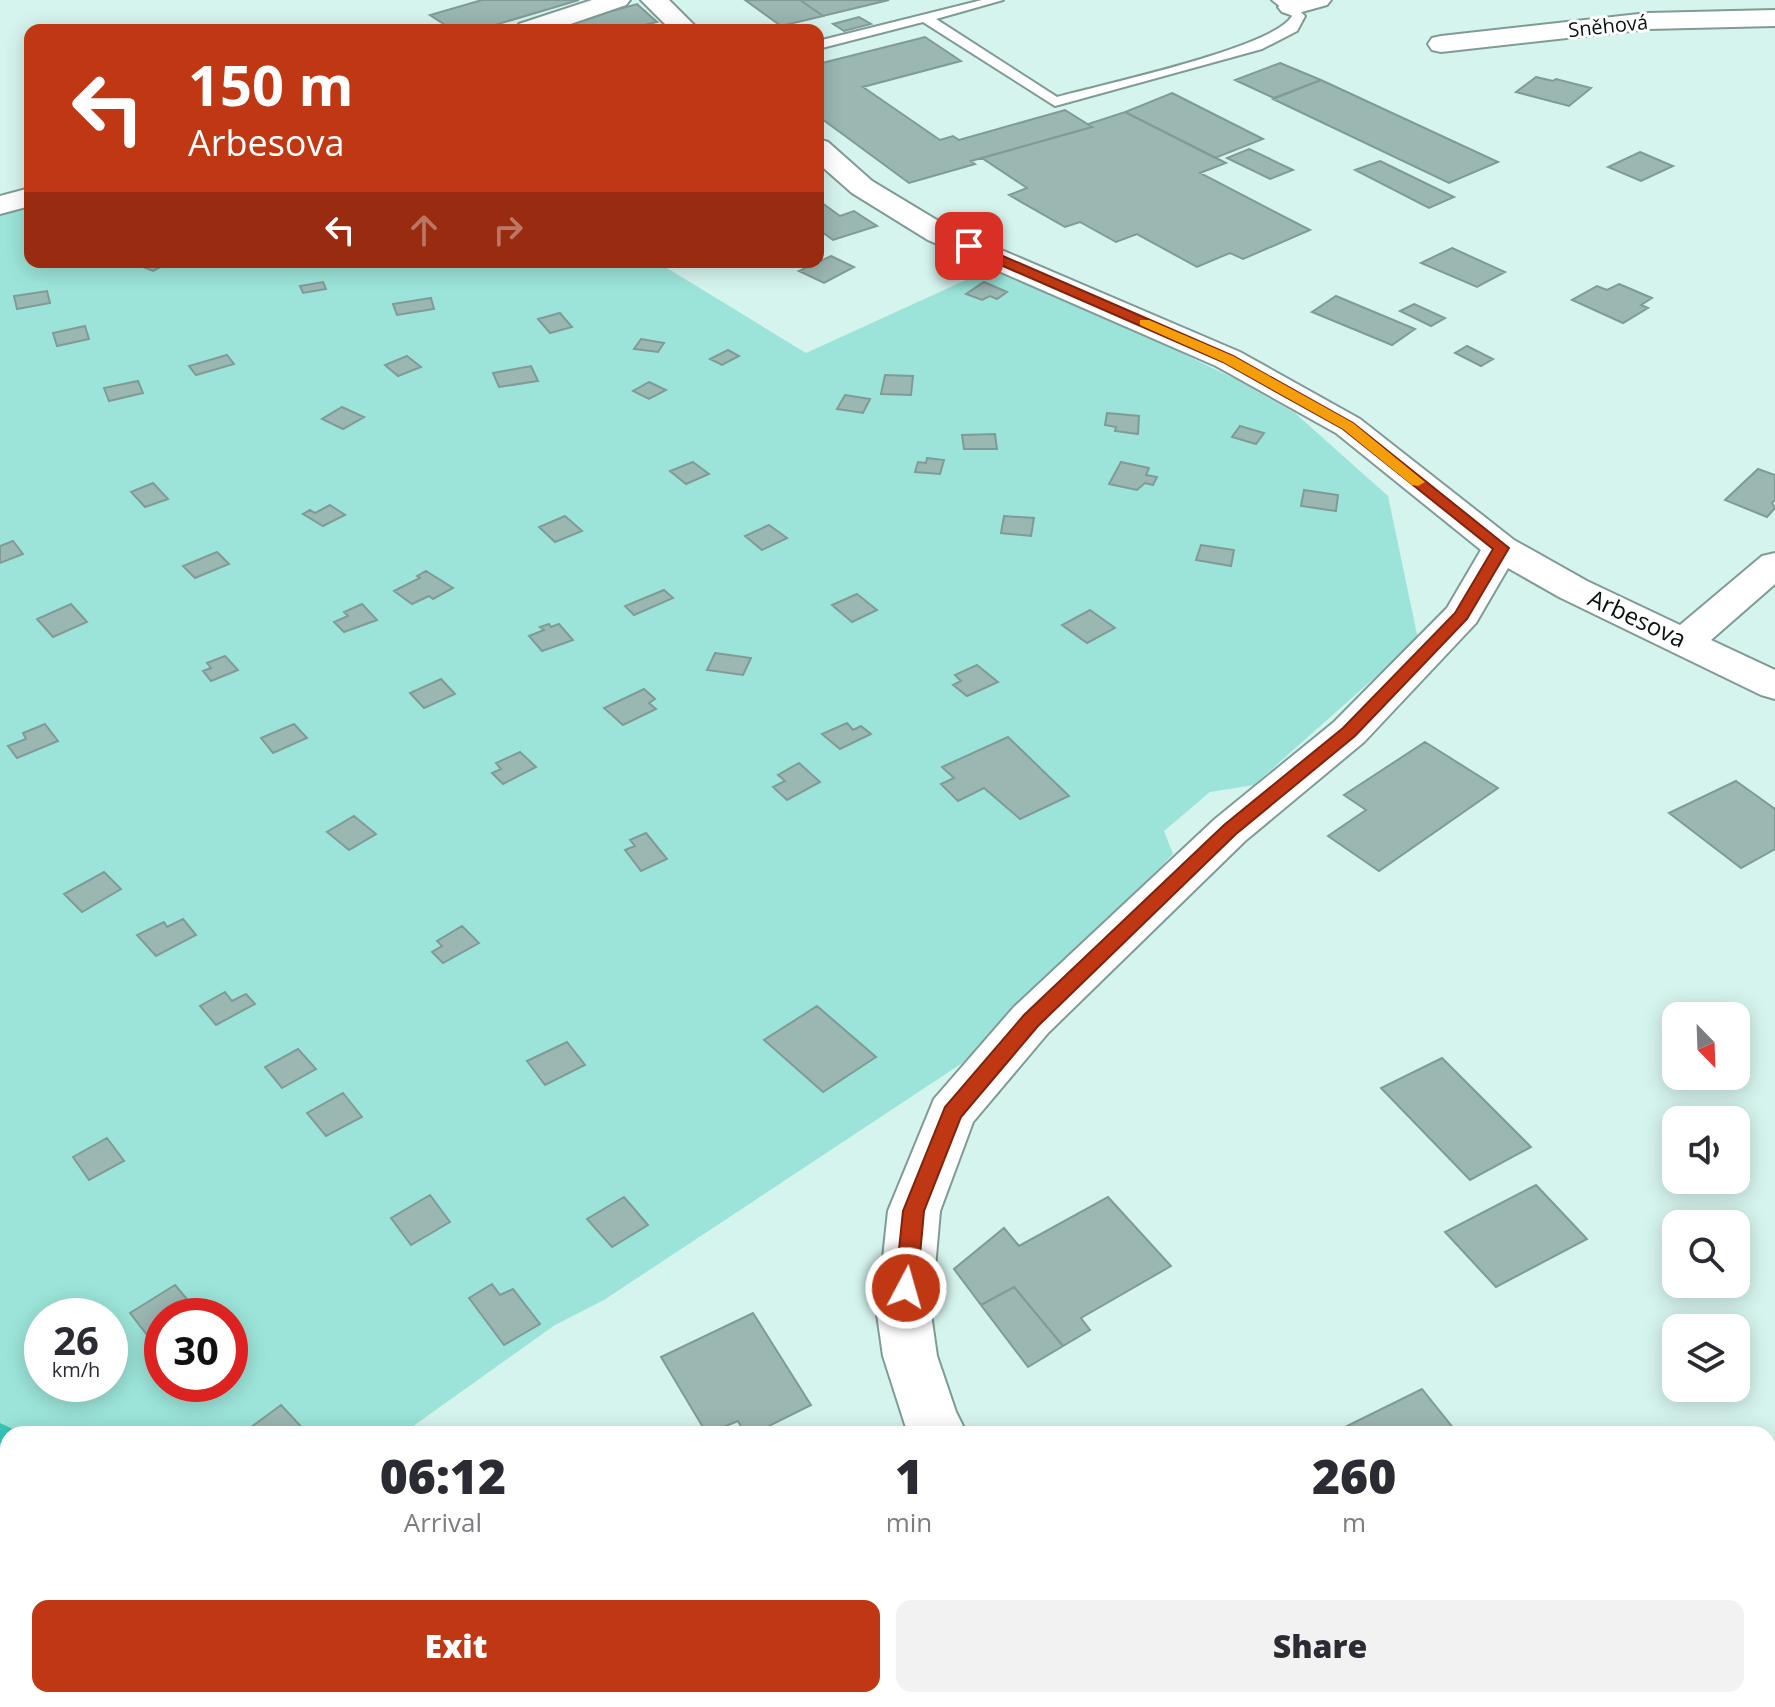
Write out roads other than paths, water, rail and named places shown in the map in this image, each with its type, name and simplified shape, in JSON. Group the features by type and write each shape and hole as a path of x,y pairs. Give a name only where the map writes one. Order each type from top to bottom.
{"street":[{"path":"546,24 617,0"},
{"path":"654,0 680,24"},
{"path":"1284,3 1318,0"},
{"name":"Sněhová","path":"1441,44 1648,21 1775,18"},
{"name":"Arbesova","path":"824,153 862,187 939,234 1228,359 1348,426 1501,548 1573,589 1775,686"},
{"path":"0,205 24,199"},
{"path":"933,1426 910,1356 904,1314 914,1211 952,1113 1031,1020 1230,830 1359,721 1462,615 1501,548"},
{"path":"1686,641 1775,564"}],"lane":[{"path":"824,43 997,0"},
{"path":"925,18 1055,102 1257,46 1292,28 1299,16 1284,3"}]}
